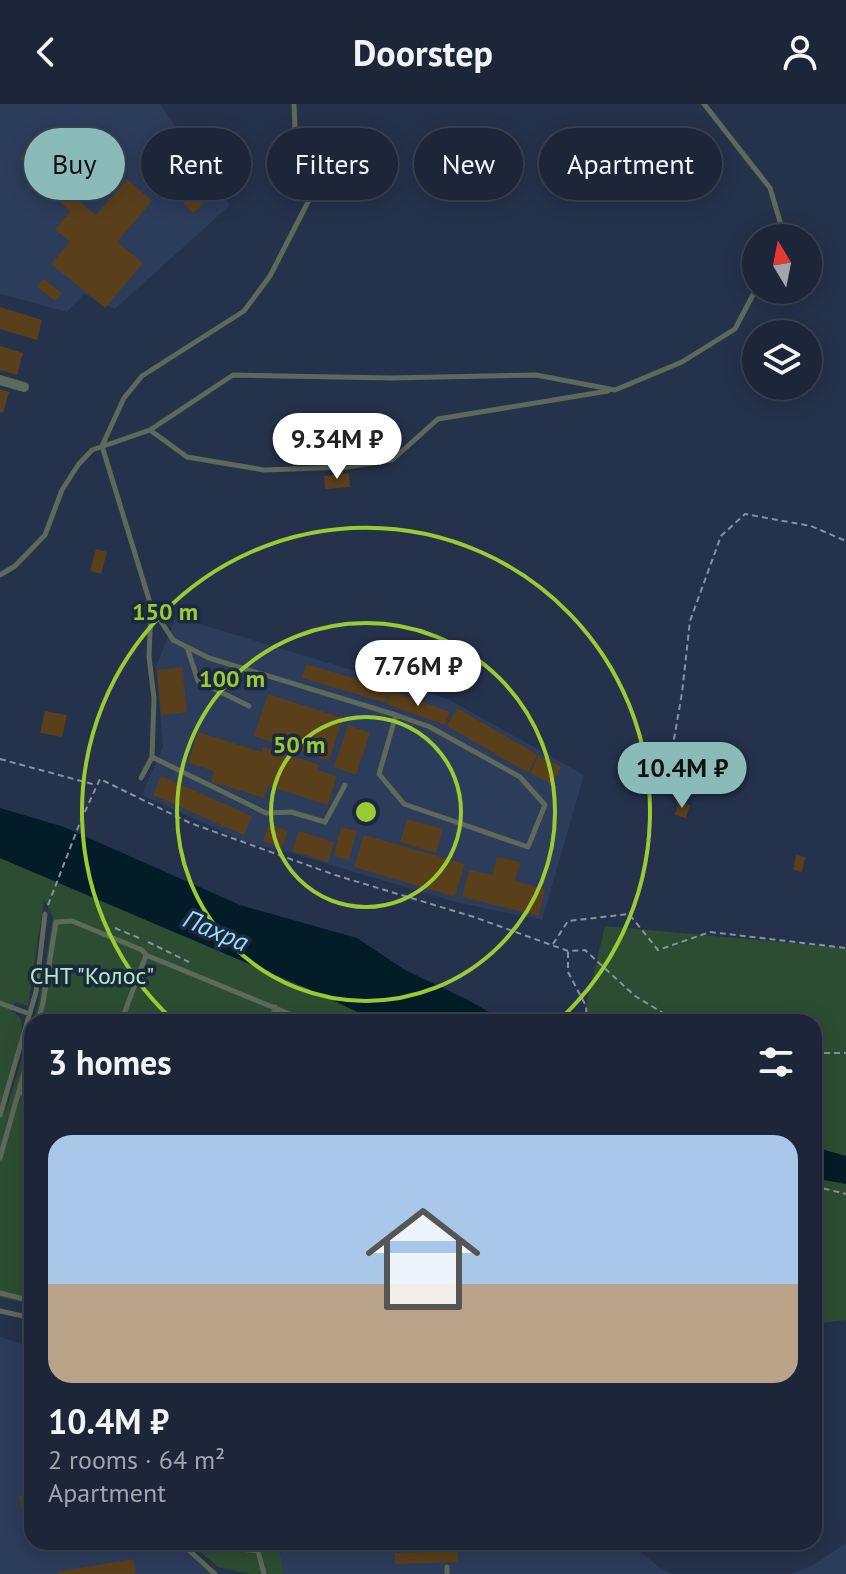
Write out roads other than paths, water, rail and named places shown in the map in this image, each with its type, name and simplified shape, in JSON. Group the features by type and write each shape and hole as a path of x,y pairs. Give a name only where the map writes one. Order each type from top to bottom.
{"street":[{"path":"0,380 24,387"}],"lane":[{"path":"294,104 295,128"},
{"path":"704,104 770,188 781,224"},
{"path":"309,200 270,276 244,311 142,376 124,398 102,446 151,606 173,640 209,658 396,715 430,727 520,777 545,805 528,847 404,804 379,774 396,715"},
{"path":"150,430 187,457 264,470 347,467 392,460 438,419 615,390 682,362 735,329 748,304"},
{"path":"0,575 15,566 45,535 62,490 92,450 150,430 233,375 391,378 536,375 615,390"},
{"path":"141,778 152,757 151,606"},
{"path":"187,647 198,681 249,706"},
{"path":"152,757 266,813 291,812 325,822 345,785"},
{"path":"0,1003 30,1014 36,992 45,914"},
{"path":"40,1014 56,922 72,921 291,1014"},
{"path":"124,1014 146,955"},
{"path":"273,1014 275,1007"},
{"path":"0,1115 24,1034"},
{"path":"0,1158 24,1074"},
{"path":"19,1092 24,1094"},
{"path":"0,1293 24,1299"},
{"path":"0,1311 24,1316"},
{"path":"189,1550 215,1574"},
{"path":"249,1550 258,1551 264,1574"}],"water":[{"name":"Пахра","path":"0,808 64,827 240,905 357,938 405,970 493,1014 361,1014 0,858"},
{"path":"822,1149 846,1156 846,1184 822,1180"}],"park label":[{"name":"СНТ \"Колос\"","path":"92,975"}]}
